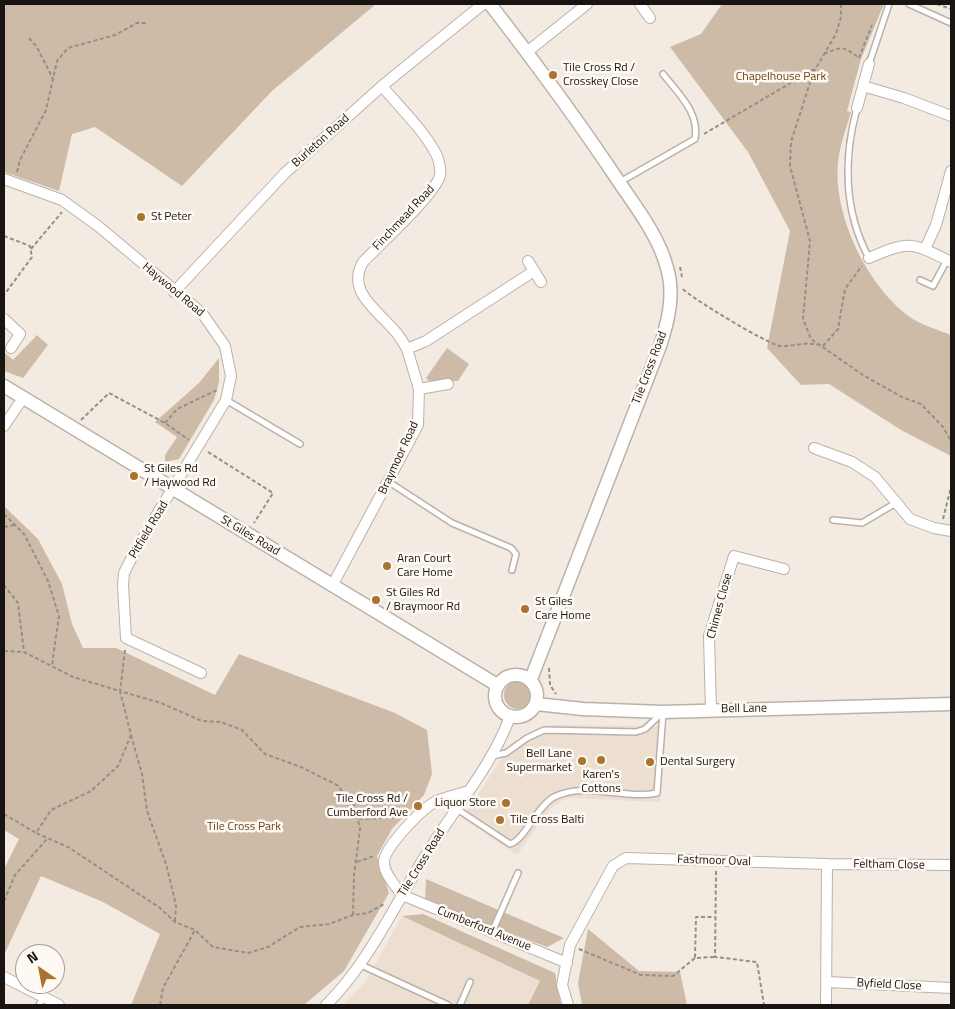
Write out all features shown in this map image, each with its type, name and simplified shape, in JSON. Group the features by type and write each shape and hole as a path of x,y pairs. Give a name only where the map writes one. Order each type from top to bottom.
{"street":[{"name":"Burleton Road","path":"174,292 286,173 382,86 483,4"},
{"name":"Tile Cross Road","path":"490,4 583,128 661,250 668,269 669,317 620,452 531,679"},
{"path":"527,52 587,4"},
{"path":"640,4 650,18"},
{"path":"857,108 869,64"},
{"name":"Finchmead Road","path":"382,86 422,134 437,157 440,168 440,176 431,191 363,262 359,269 360,290 364,299 394,330 407,349"},
{"path":"863,86 904,98 951,116"},
{"path":"925,249 936,225 951,171"},
{"name":"Haywood Road","path":"4,179 68,205 98,226 174,292 202,313 214,327 224,346 230,366 226,400 174,489"},
{"path":"869,258 898,246 914,245 949,261"},
{"path":"528,261 541,282"},
{"path":"407,349 426,341 534,271"},
{"path":"4,319 20,334 11,348"},
{"name":"Braymoor Road","path":"332,586 418,425 419,389 407,349"},
{"path":"419,389 448,384"},
{"name":"St Giles Road","path":"4,386 94,438 332,586 498,685"},
{"path":"4,426 23,398"},
{"path":"814,448 852,462 875,476 910,519 951,531"},
{"name":"Pitfield Road","path":"126,638 124,573 136,549 174,489"},
{"name":"Chimes Close","path":"711,710 710,636 734,556 784,569"},
{"path":"126,638 201,673"},
{"path":"511,675 521,675 531,679 537,691 536,704 524,716 510,717 500,710 496,704 495,691 498,685 511,675"},
{"name":"Bell Lane","path":"536,704 583,710 663,712 951,704"},
{"name":"Tile Cross Road","path":"326,1005 347,982 429,849 470,791 492,756 510,717"},
{"path":"402,895 385,869 384,862 388,852 416,816 434,803 470,791"},
{"name":"Fastmoor Oval","path":"568,1005 562,985 570,946 612,866 620,860 626,858 827,864"},
{"path":"826,1005 827,864"},
{"name":"Feltham Close","path":"827,864 951,866"},
{"name":"Cumberford Avenue","path":"402,895 567,962"},
{"path":"4,977 41,1001 60,1005"},
{"name":"Byfield Close","path":"827,982 951,988"}],"lane":[{"path":"869,64 889,4"},
{"path":"908,4 951,23"},
{"path":"619,183 695,139 697,127 690,109 663,74"},
{"path":"857,108 849,145 848,198 860,243 869,258"},
{"path":"920,280 933,286 949,261"},
{"path":"226,400 300,444"},
{"path":"389,482 452,522 511,548 516,554 512,570"},
{"path":"833,520 862,523 897,503"},
{"path":"492,756 506,753 527,738 544,730 636,732 645,728 663,712"},
{"path":"457,809 510,844 515,843 521,837 535,815 555,797 572,792 658,793 663,712"},
{"path":"492,932 518,873"},
{"path":"359,964 448,1005"},
{"path":"460,1005 470,982"}],"path":[{"path":"841,4 841,17 836,34 816,68 797,119 791,142 790,166 810,241 803,319 811,339 863,375 902,397 921,404 943,426 951,441"},
{"path":"938,4 951,9"},
{"path":"824,54 839,47 848,49 859,58 874,20"},
{"path":"14,182 20,160 46,110 57,61 68,48 115,35 137,23 148,23"},
{"path":"29,38 37,47 53,79"},
{"path":"695,139 816,68"},
{"path":"31,249 68,205"},
{"path":"4,236 30,246 32,257 4,295"},
{"path":"823,346 838,329 845,289 869,258"},
{"path":"679,263 682,272 683,296"},
{"path":"683,291 744,329 779,346 811,343 823,346"},
{"path":"165,423 177,409 229,385"},
{"path":"940,528 951,487"},
{"path":"4,514 24,534 48,581 59,616 52,666"},
{"path":"4,527 14,524"},
{"path":"4,585 18,603 24,652"},
{"path":"126,638 120,691 142,774 148,811 166,864 176,905 175,922"},
{"path":"4,650 24,652 73,677 161,704 202,721 221,722 242,730 265,754 301,767 336,785 356,806 360,828 353,915"},
{"path":"549,665 550,685 558,697"},
{"path":"36,833 51,810 91,791 118,766 132,736"},
{"path":"4,814 47,839 68,846 160,908 175,922 195,930 213,947 248,953 268,947 300,927 328,924 353,915 368,913 402,895"},
{"path":"358,819 416,816"},
{"path":"4,901 15,875 47,839"},
{"path":"357,862 388,852"},
{"path":"715,957 716,861"},
{"path":"695,958 696,917 715,917"},
{"path":"160,1005 163,988 195,930"},
{"path":"570,946 641,975 673,976 695,958 715,957 757,962 764,1005"}],"shaded area":[{"path":"554,725 665,726 660,802 570,798 561,801 551,808 517,855 462,818 510,746 537,729"},
{"path":"402,916 540,981 528,1005 343,1005 365,982"}],"green space":[{"path":"4,4 376,4 272,91 182,186 95,127 72,134 59,191 4,172"},
{"name":"Chapelhouse Park","path":"722,4 884,4 861,59 847,111 851,112 838,164 841,206 857,250 882,290 913,319 951,335 951,456 901,430 829,384 801,385 767,348 790,231 748,152 670,47 701,34"},
{"path":"37,335 48,345 23,378 4,371 4,352 13,360"},
{"path":"447,348 469,364 458,381 430,382 426,378"},
{"path":"219,358 219,382 214,400 179,459 165,462 165,455 177,437 155,422 199,383"},
{"name":"Tile Cross Park","path":"4,506 38,539 62,584 72,624 83,648 116,648 215,695 239,654 395,713 427,730 432,774 424,795 392,829 377,856 389,893 344,971 304,1005 131,1005 160,934 103,902 41,876 4,955 4,869 19,839 4,830"},
{"path":"518,681 528,685 532,695 528,705 518,709 508,705 504,695 508,685"},
{"path":"426,879 564,938 547,947 425,901"},
{"path":"423,914 555,973 561,1005 528,1005 540,981 402,916"},
{"path":"588,929 639,971 680,972 687,1005 582,1005 578,983"}],"place":[{"name":"Tile Cross Rd / Crosskey Close","path":"553,75"},
{"name":"St Peter","path":"141,217"},
{"name":"St Giles Rd / Haywood Rd","path":"134,476"},
{"name":"Aran Court Care Home","path":"387,566"},
{"name":"St Giles Rd / Braymoor Rd","path":"376,600"},
{"name":"St Giles Care Home","path":"525,609"},
{"name":"Karen's Cottons","path":"601,760"},
{"name":"Bell Lane Supermarket","path":"582,761"},
{"name":"Dental Surgery","path":"650,762"},
{"name":"Liquor Store","path":"506,803"},
{"name":"Tile Cross Rd / Cumberford Ave","path":"418,806"},
{"name":"Tile Cross Balti","path":"500,820"}]}
